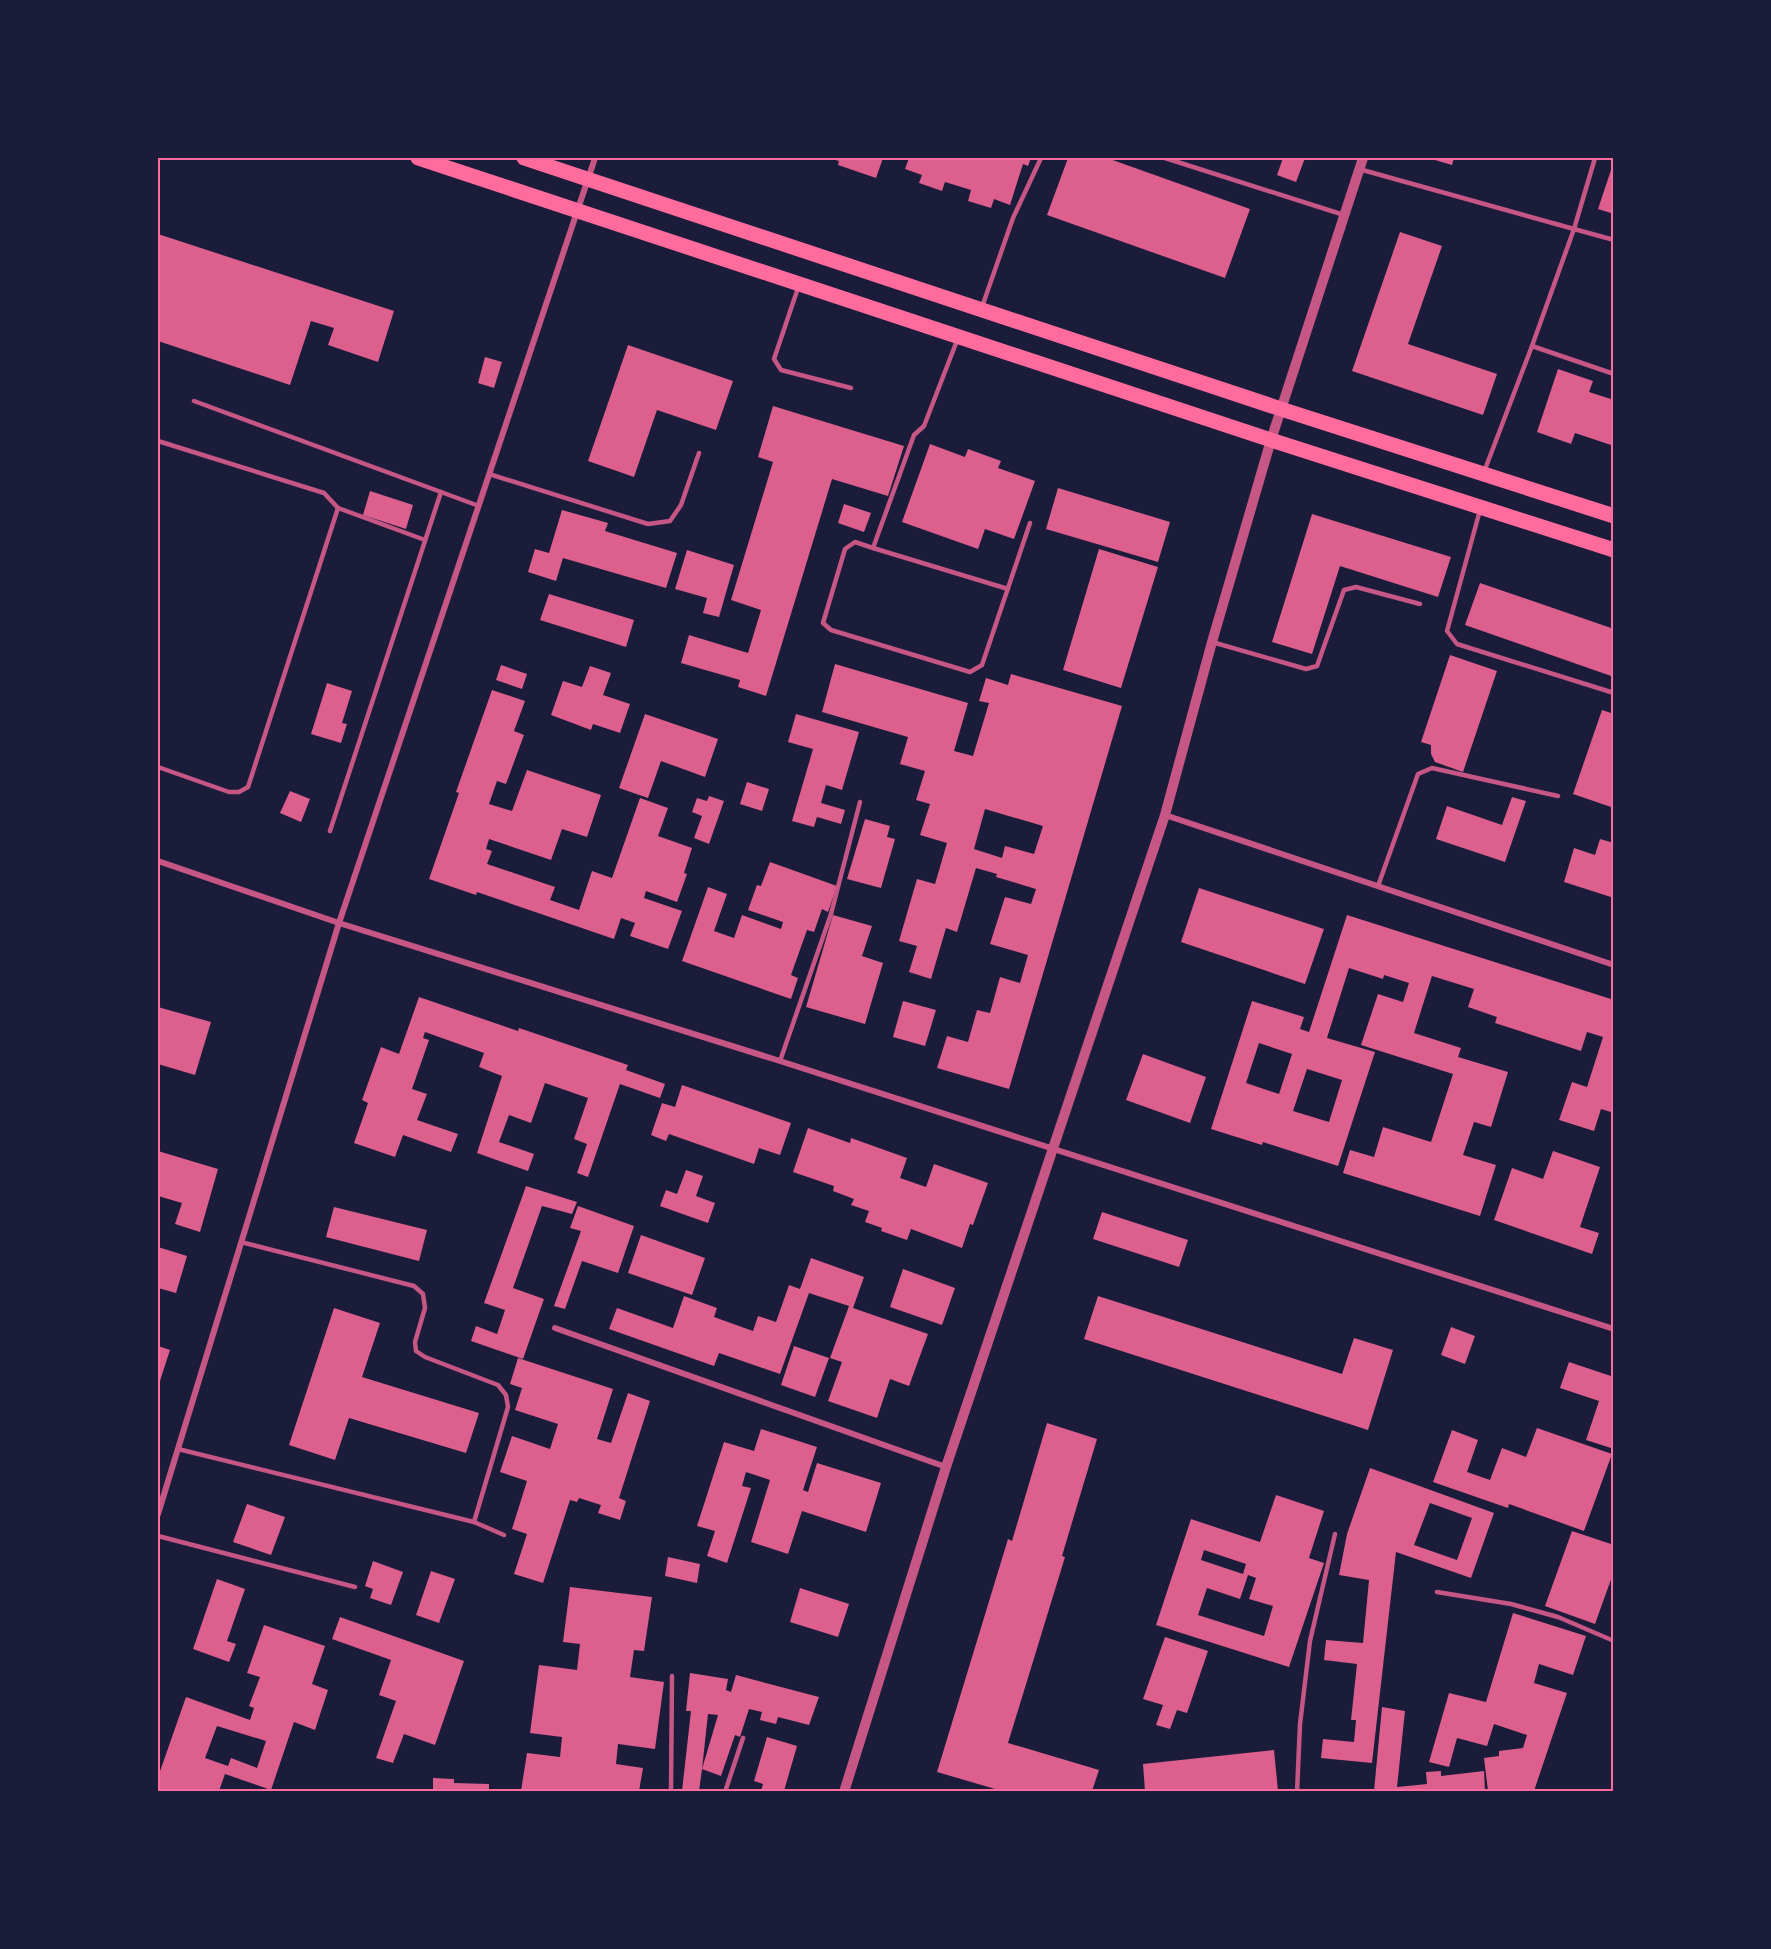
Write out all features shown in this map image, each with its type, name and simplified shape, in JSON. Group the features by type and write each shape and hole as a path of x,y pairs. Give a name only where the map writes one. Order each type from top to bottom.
{"main road":[{"path":"418,158 1271,440 1614,550"},
{"path":"524,158 1281,409 1614,516"}],"street":[{"path":"158,1514 339,923 595,158"},
{"path":"844,1791 946,1467 1165,815 1212,642 1271,440 1363,158"},
{"path":"1165,815 1614,965"},
{"path":"158,861 339,923 780,1061 1614,1329"},
{"path":"555,1328 946,1467"}],"lane":[{"path":"981,309 1014,218 1041,158"},
{"path":"1165,158 1344,215"},
{"path":"1483,474 1574,229 1595,158"},
{"path":"1359,169 1614,240"},
{"path":"800,283 774,359 781,370 851,388"},
{"path":"873,548 914,435 924,426 959,336"},
{"path":"1532,346 1614,374"},
{"path":"194,401 479,506"},
{"path":"158,441 324,493 338,508 425,540"},
{"path":"489,474 648,524 670,521 681,505 699,453"},
{"path":"330,831 441,492"},
{"path":"1480,507 1447,631 1457,644 1614,693"},
{"path":"158,767 229,792 239,792 248,787 338,508"},
{"path":"1008,589 855,542 844,549 823,623 831,630 970,672 982,665 1008,589 1030,523"},
{"path":"1212,642 1306,669 1317,666 1344,591 1356,587 1420,604"},
{"path":"1378,886 1418,774 1432,768 1558,796"},
{"path":"780,1061 831,914 860,802"},
{"path":"241,1242 414,1286 423,1294 425,1308 415,1342 416,1351 425,1357 498,1385 506,1395 508,1407 474,1522"},
{"path":"178,1449 474,1522 504,1535"},
{"path":"1297,1791 1300,1724 1310,1641 1335,1534"},
{"path":"158,1536 356,1587"},
{"path":"1437,1592 1511,1604 1558,1617 1614,1641"},
{"path":"671,1791 672,1676"},
{"path":"725,1791 743,1738"}],"building":[{"path":"829,158 883,158 876,178 838,165 839,161"},
{"path":"909,158 1031,158 1028,166 1023,164 1010,205 994,199 991,208 968,201 971,190 945,182 942,191 919,183 922,175 905,169"},
{"path":"1068,158 1107,158 1250,209 1225,278 1047,215"},
{"path":"1283,158 1305,158 1296,182 1277,175"},
{"path":"1428,158 1454,158 1452,165"},
{"path":"1614,164 1614,214 1598,209"},
{"path":"1400,232 1442,246 1408,344 1497,374 1483,415 1352,371"},
{"path":"158,234 394,311 378,362 328,345 334,328 311,321 290,385 158,341"},
{"path":"628,345 733,381 716,430 657,410 634,477 588,461"},
{"path":"485,357 502,362 494,388 478,383"},
{"path":"1558,369 1593,381 1589,392 1614,400 1614,446 1575,433 1571,444 1537,432"},
{"path":"773,406 904,446 888,496 832,479 766,696 738,687 740,680 681,663 689,635 748,653 761,610 731,600 773,462 758,457"},
{"path":"930,444 965,457 968,449 1001,461 998,468 1035,481 1014,539 985,529 978,549 902,522"},
{"path":"1058,488 1170,522 1158,562 1046,529"},
{"path":"370,491 413,505 406,529 363,515"},
{"path":"844,504 871,513 864,532 838,523"},
{"path":"562,510 608,523 605,531 677,553 666,588 563,558 556,581 528,572 535,549 549,553"},
{"path":"1312,514 1451,557 1438,597 1340,566 1312,654 1272,642"},
{"path":"1099,549 1158,567 1121,688 1063,670"},
{"path":"687,550 734,565 719,617 703,613 707,598 675,589"},
{"path":"1480,583 1614,629 1614,677 1465,625"},
{"path":"549,594 634,620 626,647 540,620"},
{"path":"1450,655 1497,671 1463,772 1435,762 1431,754 1431,745 1421,742"},
{"path":"835,664 968,703 954,751 973,756 989,703 979,701 986,678 1008,685 1011,674 1122,706 1009,1089 937,1068 947,1036 968,1042 977,1010 990,1013 1000,977 1020,983 1028,955 990,944 1005,897 1031,904 1036,889 996,877 997,874 976,868 957,932 946,928 931,979 909,972 917,946 899,941 917,879 935,884 947,843 920,835 930,804 916,800 925,771 900,764 908,737 822,712","holes":["985,809 1043,826 1034,854 1005,846 1002,858 974,849"]},
{"path":"501,665 527,674 522,689 496,680"},
{"path":"590,666 611,673 603,695 630,704 620,733 593,724 591,730 551,715 563,681 582,687"},
{"path":"327,683 352,691 342,723 347,724 341,743 311,734"},
{"path":"492,690 525,701 514,731 524,735 506,784 497,781 489,804 512,811 527,770 601,795 587,837 562,829 551,860 489,839 486,849 492,851 487,864 555,887 550,900 579,910 592,871 612,878 640,798 668,808 658,836 692,848 684,873 687,874 677,902 646,891 644,898 682,911 668,949 630,936 635,923 621,918 614,939 477,892 476,895 429,879 459,793 456,792"},
{"path":"1602,710 1614,714 1614,808 1573,794"},
{"path":"645,714 718,739 705,777 661,761 648,798 619,788"},
{"path":"796,714 859,732 842,790 826,785 821,803 845,810 841,824 817,817 814,827 792,821 813,749 788,742"},
{"path":"747,782 769,789 762,811 740,804"},
{"path":"290,791 310,799 301,822 280,813"},
{"path":"709,796 724,801 709,844 694,838 702,816 692,812 697,798 707,801"},
{"path":"1512,797 1526,801 1505,862 1436,839 1447,806 1502,825"},
{"path":"865,819 890,826 887,837 895,839 881,888 847,879"},
{"path":"1600,839 1614,843 1614,898 1564,882 1574,848 1595,855"},
{"path":"770,862 837,886 828,912 822,909 814,932 807,930 791,975 798,978 791,999 682,961 708,887 727,894 714,931 734,938 742,915 781,929 783,922 748,910 757,885 761,886"},
{"path":"1199,888 1324,929 1305,984 1181,942"},
{"path":"833,915 872,926 862,956 883,963 865,1024 806,1007"},
{"path":"1347,915 1614,1000 1614,1113 1601,1109 1594,1131 1559,1120 1572,1082 1587,1087 1603,1037 1587,1032 1581,1051 1495,1023 1497,1017 1468,1007 1474,989 1432,976 1414,1033 1461,1048 1458,1057 1508,1072 1491,1127 1474,1122 1463,1155 1496,1165 1480,1216 1343,1173 1350,1150 1374,1157 1383,1127 1431,1142 1453,1074 1361,1045 1378,994 1403,1002 1409,983 1384,975 1383,979 1349,968 1327,1038 1375,1052 1338,1166 1263,1142 1262,1145 1211,1129 1252,1001 1304,1017 1300,1029 1309,1032","holes":["1259,1043 1292,1054 1279,1094 1246,1083","1307,1069 1342,1080 1329,1122 1293,1111"]},
{"path":"419,997 628,1065 626,1070 665,1084 660,1098 620,1084 588,1177 577,1173 587,1144 574,1139 588,1098 545,1083 531,1123 509,1115 499,1142 534,1154 528,1171 477,1153 502,1076 479,1067 484,1053 425,1032 423,1038 429,1040 412,1089 427,1094 417,1120 458,1134 451,1152 403,1135 395,1157 354,1143 368,1103 362,1100 381,1047 399,1054"},
{"path":"903,1001 936,1010 925,1046 893,1037"},
{"path":"158,1007 211,1022 195,1075 158,1064"},
{"path":"1143,1054 1206,1077 1190,1123 1126,1100"},
{"path":"682,1085 791,1123 780,1155 759,1148 754,1164 669,1134 666,1141 651,1135 662,1103 675,1107"},
{"path":"808,1128 850,1143 851,1138 907,1158 900,1178 926,1187 934,1164 988,1183 962,1248 911,1229 907,1240 881,1231 882,1228 865,1222 869,1211 851,1205 854,1199 833,1191 834,1186 793,1172"},
{"path":"158,1151 218,1169 200,1232 175,1224 182,1203 158,1196"},
{"path":"1553,1151 1600,1167 1580,1227 1599,1233 1592,1254 1494,1220 1512,1168 1543,1179"},
{"path":"686,1170 703,1176 696,1196 715,1203 708,1223 660,1206 666,1190 677,1194"},
{"path":"526,1186 577,1202 572,1214 542,1206 513,1288 544,1299 523,1359 471,1341 476,1326 497,1334 505,1310 484,1303"},
{"path":"578,1206 634,1226 618,1273 582,1261 565,1309 554,1306 581,1231 570,1228"},
{"path":"334,1207 427,1230 419,1261 326,1237"},
{"path":"1102,1212 1188,1240 1179,1267 1093,1239"},
{"path":"641,1235 705,1258 692,1295 628,1273"},
{"path":"158,1247 187,1256 176,1293 158,1288"},
{"path":"811,1258 864,1277 853,1308 928,1334 909,1386 890,1379 877,1418 828,1401 842,1362 830,1358 849,1306 809,1293 780,1374 719,1353 714,1366 609,1329 617,1308 673,1328 684,1296 717,1308 714,1317 753,1331 758,1316 776,1322 789,1285 800,1289"},
{"path":"903,1269 955,1288 942,1325 890,1307"},
{"path":"1098,1296 1342,1374 1354,1338 1393,1350 1368,1430 1084,1339"},
{"path":"334,1308 380,1323 362,1377 479,1413 466,1453 349,1418 335,1460 289,1445"},
{"path":"1451,1327 1475,1336 1465,1364 1441,1355"},
{"path":"158,1346 170,1350 158,1387"},
{"path":"794,1346 829,1358 815,1397 781,1385"},
{"path":"518,1358 613,1389 597,1439 611,1443 628,1393 650,1401 619,1498 626,1501 620,1520 598,1513 601,1505 579,1498 577,1502 570,1500 543,1583 514,1574 527,1534 512,1529 527,1481 500,1472 512,1436 550,1449 558,1424 515,1410 522,1388 510,1384"},
{"path":"1569,1362 1614,1377 1614,1449 1586,1440 1599,1401 1560,1388"},
{"path":"1047,1423 1097,1439 1062,1556 1065,1557 1008,1743 1099,1770 1092,1791 1002,1791 937,1772 1008,1539 1012,1541"},
{"path":"1537,1428 1612,1454 1584,1531 1509,1504 1508,1508 1433,1482 1452,1430 1478,1440 1467,1472 1490,1480 1502,1448 1526,1457"},
{"path":"761,1429 817,1447 803,1490 808,1492 817,1463 881,1483 866,1532 802,1511 788,1554 751,1542 770,1480 746,1472 742,1486 751,1488 727,1563 707,1556 715,1531 697,1526 724,1442 754,1451"},
{"path":"1370,1468 1494,1513 1471,1578 1396,1552 1372,1763 1321,1758 1323,1739 1354,1742 1356,1720 1351,1720 1357,1664 1324,1660 1326,1640 1363,1643 1369,1580 1339,1575 1347,1534","holes":["1430,1503 1472,1518 1457,1560 1414,1545"]},
{"path":"1276,1495 1324,1511 1309,1558 1324,1563 1289,1667 1156,1625 1191,1519 1260,1542","holes":["1204,1550 1246,1564 1243,1574 1201,1560","1248,1575 1256,1578 1249,1599 1273,1606 1264,1636 1198,1615 1207,1588 1240,1599"]},
{"path":"247,1504 285,1517 271,1555 233,1542"},
{"path":"1572,1531 1614,1545 1614,1571 1595,1624 1545,1606"},
{"path":"668,1557 700,1564 697,1583 665,1576"},
{"path":"373,1561 403,1572 391,1605 370,1598 373,1589 365,1586"},
{"path":"431,1571 455,1579 439,1623 416,1615"},
{"path":"217,1579 245,1589 227,1641 236,1644 229,1662 193,1649"},
{"path":"570,1587 652,1597 644,1651 634,1650 630,1677 664,1682 655,1749 618,1744 616,1764 643,1768 639,1791 521,1791 527,1753 560,1757 562,1737 530,1733 539,1665 577,1670 580,1644 563,1642"},
{"path":"800,1588 849,1604 838,1637 790,1622"},
{"path":"1513,1613 1586,1636 1573,1675 1539,1664 1534,1683 1567,1693 1534,1791 1488,1791 1484,1758 1499,1756 1499,1751 1523,1748 1527,1735 1494,1724 1487,1746 1457,1738 1449,1767 1429,1762 1449,1693 1486,1702"},
{"path":"340,1617 464,1661 435,1745 404,1734 393,1763 376,1758 396,1701 379,1695 391,1660 332,1639"},
{"path":"264,1625 325,1646 312,1684 328,1690 315,1730 294,1722 271,1790 225,1774 219,1791 206,1789 205,1791 158,1791 158,1777 186,1697 250,1720 254,1708 249,1706 260,1677 247,1673","holes":["217,1726 266,1741 257,1768 231,1758 228,1766 205,1758"]},
{"path":"1165,1637 1208,1651 1187,1713 1177,1710 1170,1729 1156,1725 1163,1705 1143,1699"},
{"path":"690,1673 728,1679 726,1690 731,1692 736,1675 819,1697 809,1725 778,1717 776,1724 760,1720 762,1712 749,1709 740,1737 735,1735 721,1776 702,1769 699,1791 682,1791 691,1711 686,1711","holes":["708,1714 718,1715 702,1769"]},
{"path":"1382,1707 1405,1711 1397,1787 1427,1784 1426,1772 1441,1771 1441,1776 1484,1771 1485,1791 1374,1791"},
{"path":"767,1737 797,1746 784,1791 761,1791 763,1784 754,1781"},
{"path":"1274,1750 1278,1791 1145,1791 1143,1764"},
{"path":"433,1778 454,1779 454,1783 489,1784 489,1791 433,1791"}]}
